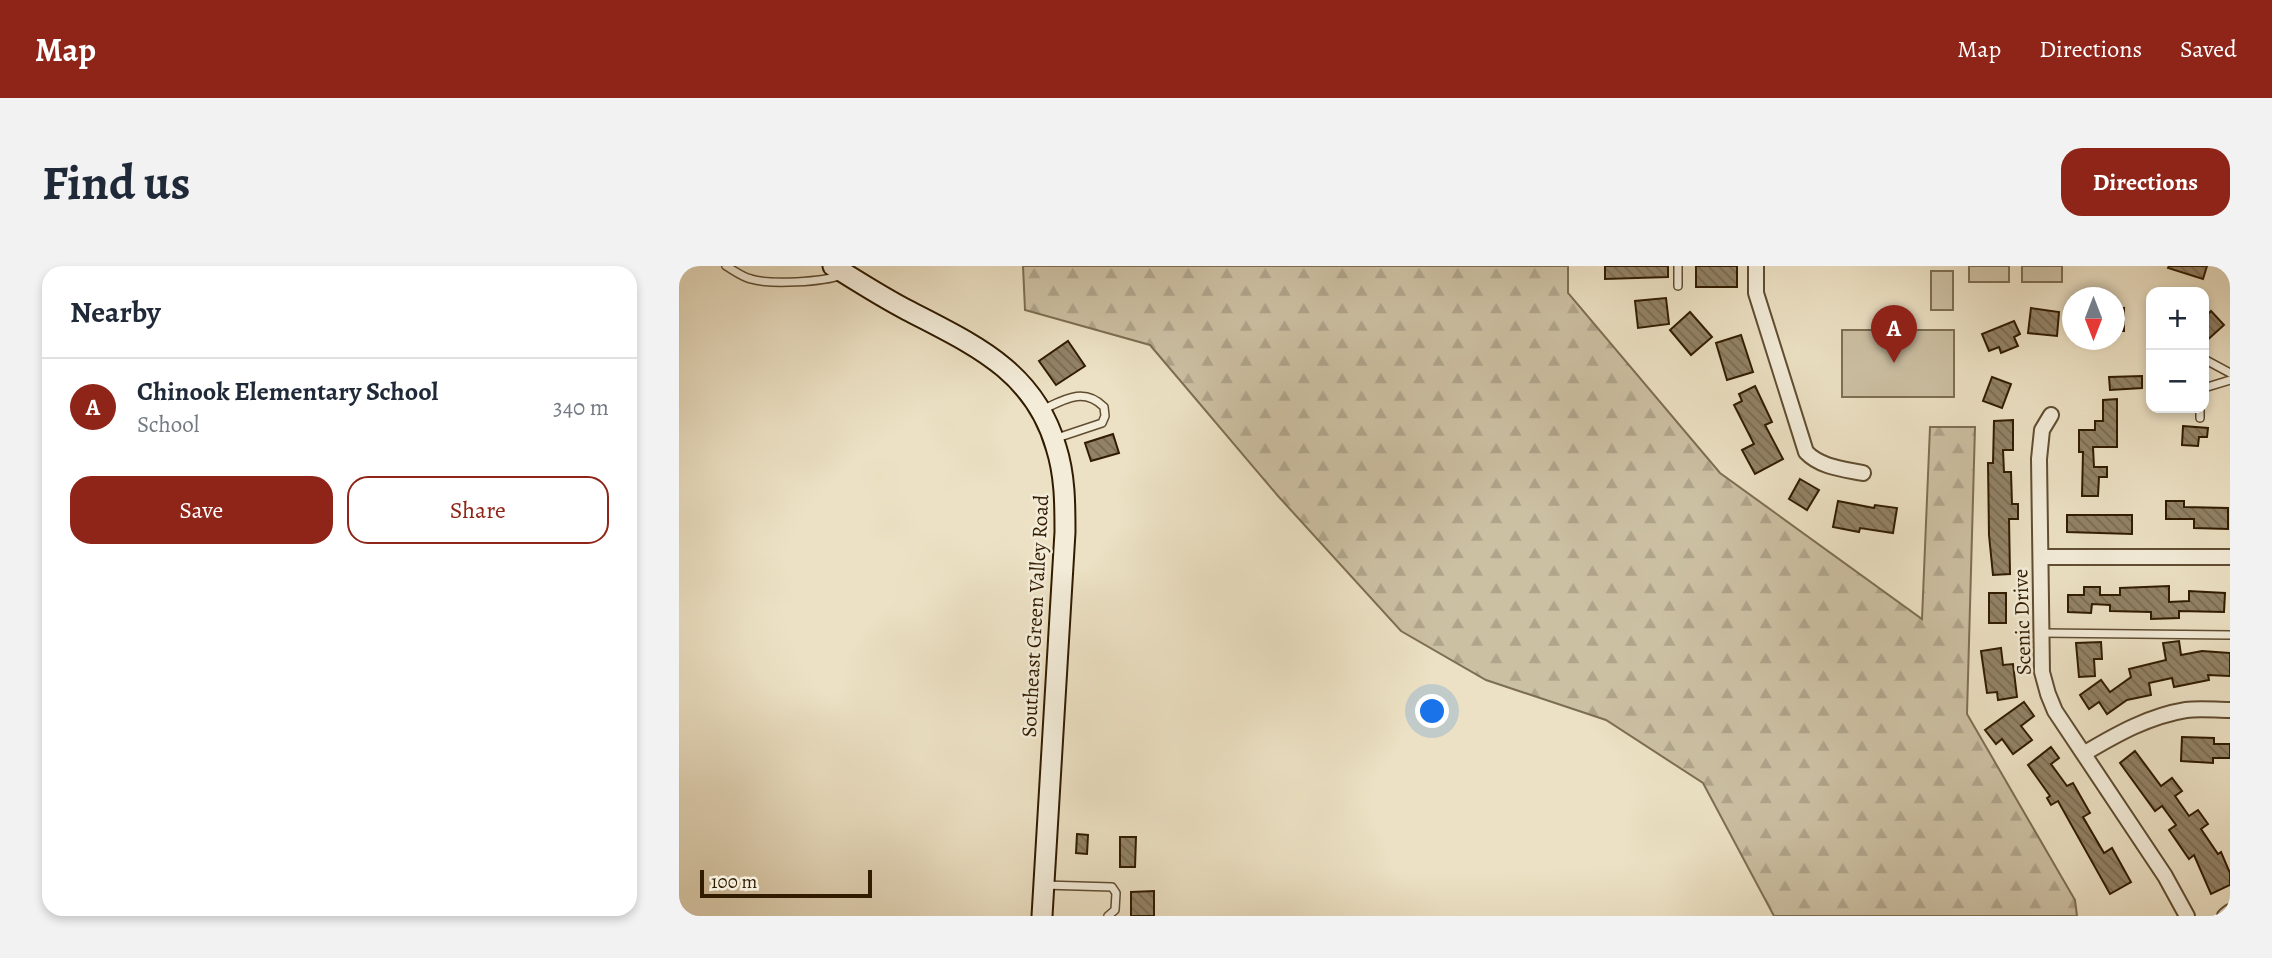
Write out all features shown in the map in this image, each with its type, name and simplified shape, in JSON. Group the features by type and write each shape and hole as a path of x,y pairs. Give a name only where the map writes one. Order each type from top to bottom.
{"street":[{"path":"1756,266 1756,293 1806,452 1812,459 1823,464 1863,473"},
{"name":"Southeast Green Valley Road","path":"839,270 998,361 1026,388 1041,410 1054,439 1064,488 1065,533 1042,916"},
{"name":"Scenic Drive","path":"2051,415 2042,430 2039,449 2042,672 2047,694 2055,711 2165,876 2187,916"},
{"path":"2041,557 2230,557"},
{"path":"2085,753 2122,731 2161,716 2188,710 2230,710"},
{"path":"2225,916 2230,912"}],"lane":[{"path":"726,266 751,279 769,281 827,281 839,270"},
{"path":"1678,266 1678,286"},
{"path":"2209,362 2230,373"},
{"path":"2209,386 2230,380"},
{"path":"1041,410 1072,396 1084,395 1097,400 1104,407 1105,416 1102,423 1054,439"},
{"path":"2200,413 2200,418"},
{"path":"2042,633 2230,635"},
{"path":"1043,885 1112,887 1116,893 1115,910 1108,916"}],"green space":[{"path":"1023,266 1568,266 1568,293 1720,473 1922,619 1930,427 1975,427 1967,714 2075,900 2077,916 1774,916 1703,783 1606,720 1486,680 1401,631 1278,496 1150,345 1025,310"},
{"path":"1969,266 2009,266 2009,282 1969,282"},
{"path":"2022,266 2062,266 2062,282 2022,282"},
{"path":"1931,271 1953,271 1953,310 1931,310"},
{"path":"1842,330 1954,330 1954,397 1842,397"}],"building":[{"path":"1605,266 1668,266 1668,277 1605,279"},
{"path":"1696,266 1737,266 1737,287 1696,287"},
{"path":"2207,266 2203,279 2168,268"},
{"path":"1666,298 1669,324 1638,328 1635,301"},
{"path":"2031,308 2059,312 2057,336 2028,333"},
{"path":"2211,311 2224,325 2209,338"},
{"path":"1690,312 1712,337 1691,355 1670,330"},
{"path":"2014,321 2020,334 2014,337 2018,346 2001,353 1999,347 1989,351 1982,334"},
{"path":"1741,335 1753,372 1727,380 1716,343"},
{"path":"1068,341 1085,366 1056,385 1039,361"},
{"path":"2142,376 2142,388 2110,390 2109,377"},
{"path":"1992,377 2011,384 2002,408 1983,401"},
{"path":"1755,386 1772,422 1765,425 1783,459 1755,474 1742,450 1754,444 1734,405 1742,401 1739,394"},
{"path":"2117,399 2117,447 2093,447 2094,467 2107,467 2107,477 2099,477 2098,496 2082,496 2083,452 2079,452 2079,430 2095,430 2095,421 2103,421 2103,400"},
{"path":"2013,420 2013,450 2003,450 2004,472 2011,472 2012,504 2018,504 2018,519 2009,519 2010,574 1993,575 1989,535 1988,463 1993,463 1994,421"},
{"path":"2183,426 2208,428 2207,437 2199,437 2198,446 2182,445"},
{"path":"1113,434 1119,453 1091,461 1085,443"},
{"path":"1800,479 1819,490 1807,510 1789,499"},
{"path":"1838,501 1874,508 1875,505 1897,508 1893,533 1860,528 1859,532 1833,527"},
{"path":"2166,501 2184,501 2184,507 2228,508 2228,529 2194,528 2194,519 2166,519"},
{"path":"2067,515 2132,515 2132,534 2067,532"},
{"path":"2169,586 2169,602 2189,601 2189,591 2225,593 2224,612 2179,611 2179,618 2151,619 2151,612 2110,611 2110,605 2092,604 2091,613 2068,612 2068,595 2084,595 2084,587 2100,587 2100,595 2120,595 2120,588"},
{"path":"1989,593 2006,593 2006,623 1989,623"},
{"path":"2179,641 2181,655 2202,651 2230,653 2230,676 2208,675 2209,680 2174,687 2172,678 2149,683 2151,695 2127,700 2107,714 2099,702 2089,709 2080,695 2101,680 2110,692 2131,677 2129,669 2166,660 2163,643"},
{"path":"2101,642 2102,659 2094,659 2095,676 2079,677 2076,643"},
{"path":"2001,648 2003,665 2013,664 2017,697 1998,700 1997,692 1987,693 1981,651"},
{"path":"2024,702 2034,716 2021,726 2032,740 2013,754 2002,739 1996,744 1985,730"},
{"path":"2182,737 2214,738 2214,744 2230,744 2230,758 2213,758 2213,763 2181,761"},
{"path":"2051,747 2059,758 2051,764 2067,786 2073,783 2090,813 2083,817 2104,853 2112,848 2131,882 2110,894 2058,801 2051,805 2047,798 2050,796 2028,765"},
{"path":"2135,751 2161,786 2172,778 2182,791 2175,796 2189,816 2198,810 2208,824 2201,829 2218,854 2221,852 2230,873 2230,885 2211,894 2194,855 2189,859 2169,830 2176,825 2162,806 2155,811 2120,763"},
{"path":"1077,834 1088,835 1087,854 1076,853"},
{"path":"1120,837 1136,837 1135,867 1120,867"},
{"path":"1154,891 1154,916 1131,916 1131,892"}],"place":[{"name":"Chinook Elementary School","path":"1894,363"}]}
